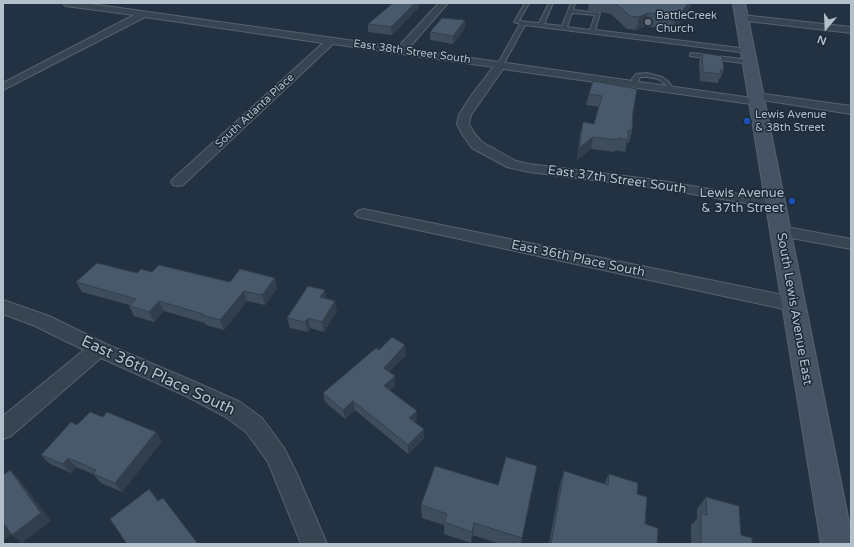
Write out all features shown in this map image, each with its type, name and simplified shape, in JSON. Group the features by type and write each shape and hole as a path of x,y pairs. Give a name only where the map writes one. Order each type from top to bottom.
{"main road":[{"name":"South Lewis Avenue East","path":"739,3 837,544"}],"street":[{"name":"East 38th Street South","path":"66,3 670,89 851,110"},
{"path":"401,50 444,3"},
{"path":"3,87 144,14"},
{"path":"742,18 851,30"},
{"name":"South Atlanta Place","path":"178,182 331,40"},
{"name":"East 37th Street South","path":"500,65 474,100 465,115 463,124 468,134 477,145 495,156 512,164 529,168 656,184 776,204"},
{"name":"East 36th Place South","path":"363,214 793,304"},
{"path":"781,231 851,244"},
{"name":"East 36th Place South","path":"3,307 42,321 99,349 193,390 232,409 254,425 276,455 289,482 314,544"},
{"path":"3,429 99,349"}],"lane":[{"path":"528,3 516,22 592,31 749,56"},
{"path":"541,25 551,3"},
{"path":"564,28 573,3"},
{"path":"570,11 598,14 592,31"},
{"path":"500,65 523,23"},
{"path":"692,55 749,56"}],"building":[{"path":"393,3 415,3 391,27 368,24"},
{"path":"615,3 688,3 679,16 675,17 648,13 639,17 630,16"},
{"path":"442,18 465,20 453,36 430,32"},
{"path":"702,53 722,56 724,70 720,70 721,74 703,72"},
{"path":"593,81 637,89 633,112 632,131 628,130 628,140 593,137 579,148 583,122 594,124 602,96 589,94"},
{"path":"97,263 137,273 141,269 152,272 159,265 230,282 240,269 275,278 262,295 244,291 220,320 159,301 149,312 129,306 136,299 76,282"},
{"path":"308,286 325,290 320,297 335,301 322,322 308,318 305,322 287,318"},
{"path":"392,337 405,345 384,368 395,376 384,386 417,411 409,418 424,429 408,445 353,401 343,410 323,393 376,348 379,350"},
{"path":"90,412 103,417 107,412 156,432 115,483 93,474 96,470 68,458 63,464 41,455 71,422 77,425"},
{"path":"506,457 537,466 522,538 474,523 472,532 444,522 447,514 421,505 435,466 498,485"},
{"path":"10,470 41,513 12,535 3,524 3,475"},
{"path":"564,471 608,485 609,474 638,483 637,494 647,497 645,524 658,528 657,544 551,544"},
{"path":"149,489 158,501 163,498 198,544 127,544 110,519"},
{"path":"706,497 739,506 741,535 752,538 752,544 701,544 701,513 707,515"}],"place":[{"name":"BattleCreek Church","path":"648,22"},
{"name":"Lewis Avenue & 38th Street","path":"747,121"},
{"name":"Lewis Avenue & 37th Street","path":"792,201"}]}
